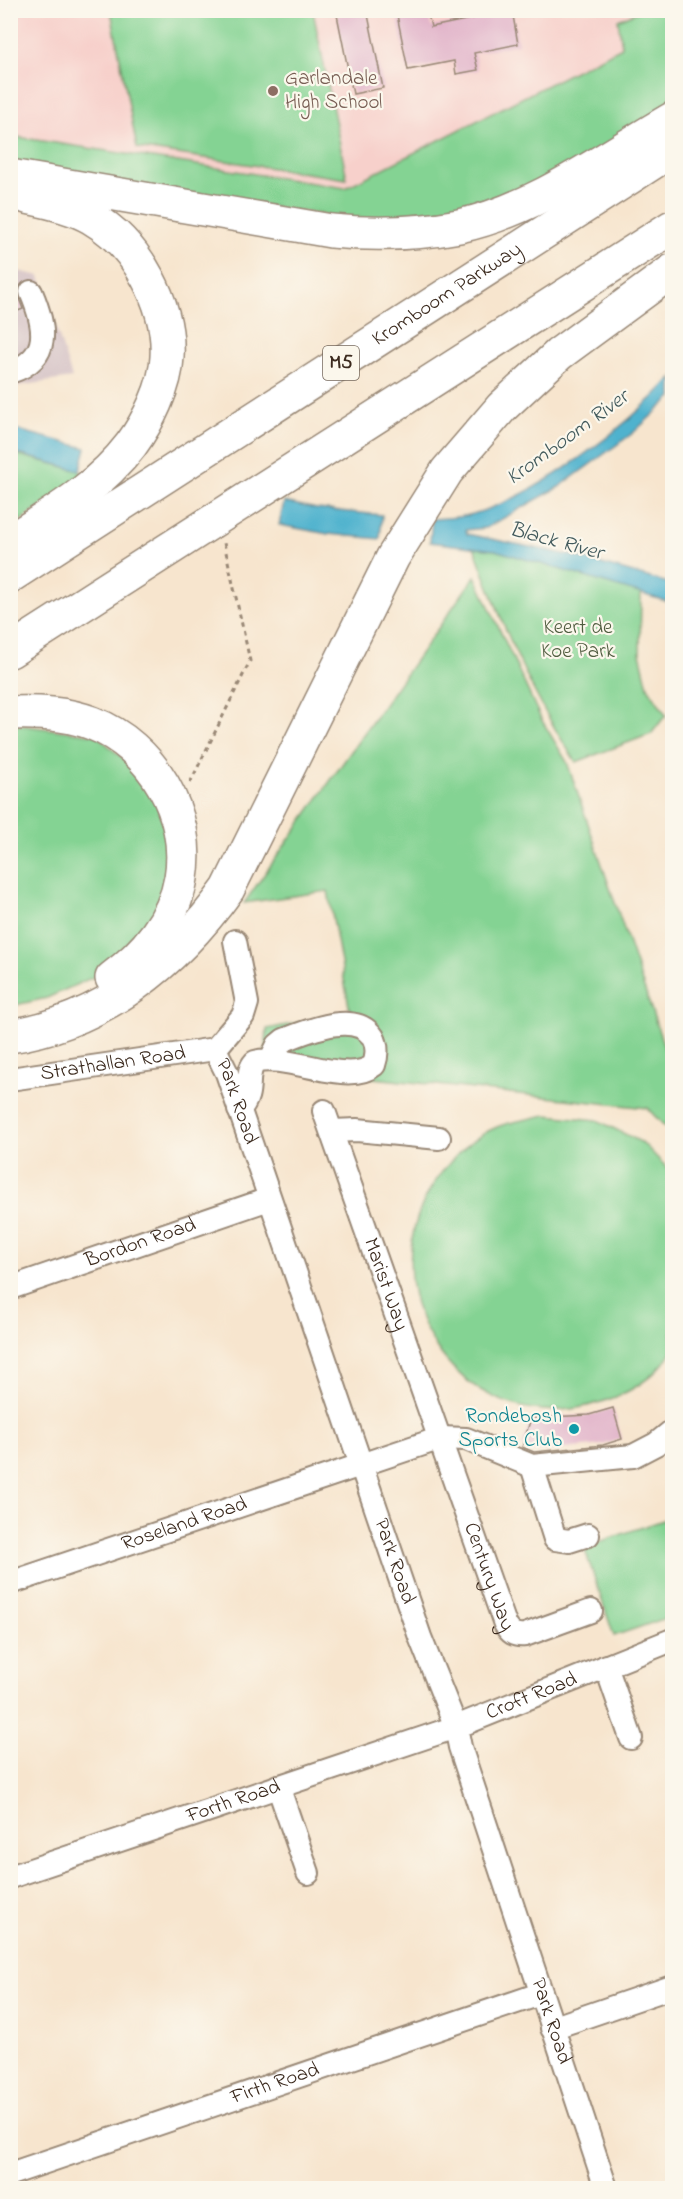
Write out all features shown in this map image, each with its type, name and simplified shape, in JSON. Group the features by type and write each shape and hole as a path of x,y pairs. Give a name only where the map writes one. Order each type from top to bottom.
{"highway":[{"path":"10,176 331,231 365,234 412,232 461,226 519,205 672,119"},
{"name":"Kromboom Parkway","path":"10,576 672,150"},
{"path":"10,194 30,197 92,218 120,241 139,264 157,300 165,330 168,358 161,386 148,418 118,460 100,480 68,504 10,541"},
{"path":"10,651 672,227"},
{"path":"10,1036 32,1032 110,1001 141,981 171,957 198,930 228,889 393,557 447,471 502,407 559,354 672,271"},
{"path":"10,713 67,716 93,723 122,738 144,758 163,784 174,808 181,837 181,879 168,916 154,939 136,959 114,978 84,995 54,1006 10,1017"}],"street":[{"path":"10,372 32,360 41,349 43,335 31,292"},
{"name":"Park Road","path":"235,941 247,1003 243,1016 215,1048 222,1058 420,1637 456,1726 460,1747 540,1994 606,2188"},
{"name":"Strathallan Road","path":"10,1079 215,1048"},
{"path":"239,1110 249,1096 252,1065 260,1060 272,1059"},
{"name":"Marist Way","path":"440,1138 357,1130 328,1121 441,1438"},
{"name":"Bordon Road","path":"10,1288 269,1199"},
{"path":"441,1438 466,1439 532,1466 633,1456 656,1444 672,1431"},
{"name":"Roseland Road","path":"10,1583 441,1438"},
{"name":"Century Way","path":"441,1438 509,1632 525,1635 591,1611"},
{"path":"532,1466 555,1539 569,1541 588,1535"},
{"name":"Croft Road","path":"456,1726 672,1640"},
{"path":"606,1666 631,1738"},
{"name":"Forth Road","path":"10,1877 456,1726"},
{"path":"278,1786 308,1873"},
{"path":"552,2028 672,1988"},
{"name":"Firth Road","path":"10,2174 540,1994"}],"path":[{"path":"174,808 189,785 250,661 224,543 214,519"}],"shaded area":[{"name":"Garlandale High School","path":"10,11 639,11 618,20 622,47 345,188 11,136"},
{"path":"10,269 40,276 72,378 11,387"}],"green space":[{"path":"111,11 313,11 347,179 137,148"},
{"path":"639,11 672,11 672,105 563,172 477,210 382,224 11,166 10,136 345,188 622,47 618,20"},
{"path":"11,453 80,471 85,477 11,527"},
{"name":"Keert de Koe Park","path":"474,547 495,550 641,593 640,653 648,687 666,715 651,734 576,762 530,684 495,604"},
{"path":"475,576 541,719 567,762 672,1070 672,1134 647,1108 264,1066 267,1029 350,1012 328,891 244,903"},
{"path":"11,724 96,735 151,783 171,851 159,909 100,974 47,998 11,1006"},
{"path":"546,1115 597,1120 643,1143 672,1173 672,1352 656,1371 626,1392 591,1405 543,1410 500,1400 463,1377 435,1345 417,1306 410,1263 417,1219 439,1176 451,1162 472,1141 488,1131 509,1123"},
{"path":"672,1517 672,1616 614,1636 584,1547"}],"water":[{"path":"672,378 672,397 633,433 559,487 486,528 466,530 467,534 574,556 672,584 672,603 495,550 430,542 432,519 473,514 526,492 580,458 606,438"},
{"path":"10,428 86,448 80,471 11,452"},
{"path":"284,502 317,509 382,515 380,539 328,534 279,525"}],"building":[{"path":"336,10 367,10 383,88 353,94"},
{"path":"396,10 427,10 431,27 481,17 480,10 512,10 518,44 474,53 478,70 456,74 454,61 408,70"},
{"path":"10,267 19,286 18,296 23,309 10,314"},
{"name":"Rondebosh Sports Club","path":"613,1408 622,1439 603,1445 534,1452 522,1447 531,1418 589,1415"}],"place":[{"name":"Garlandale High School","path":"273,91"},
{"name":"Rondebosh Sports Club","path":"574,1429"}],"water label":[{"name":"Kromboom River","path":"568,438"},
{"name":"Black River","path":"556,542"}]}
